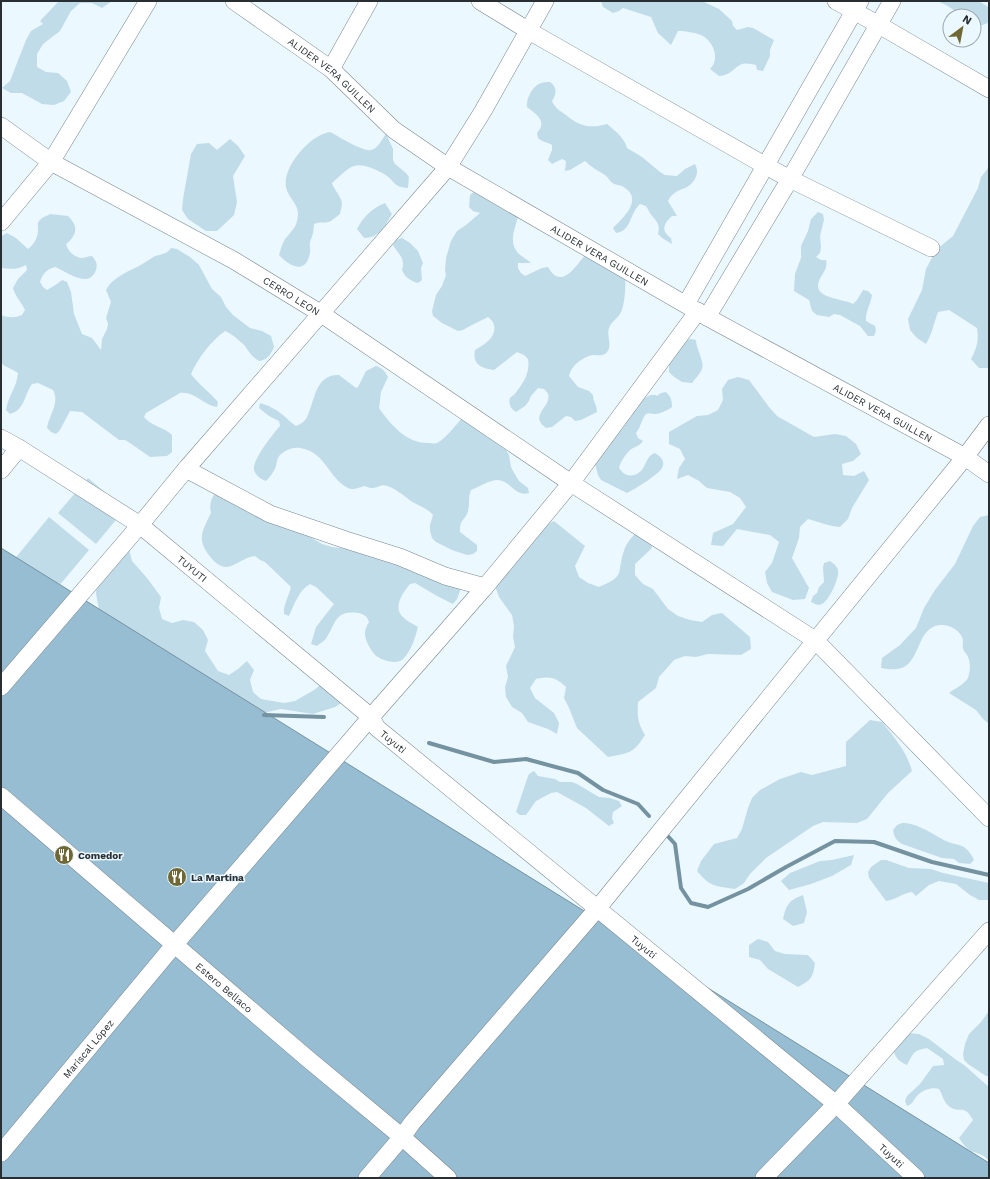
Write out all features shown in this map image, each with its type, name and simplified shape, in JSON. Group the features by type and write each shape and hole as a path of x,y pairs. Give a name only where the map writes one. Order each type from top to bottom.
{"street":[{"path":"1,222 51,162 148,1"},
{"name":"ALIDER VERA GUILLEN","path":"234,1 331,69 394,130 448,167 697,311 965,457 989,474"},
{"path":"331,69 369,1"},
{"path":"480,1 529,31 766,166 931,248"},
{"path":"1,686 320,313 448,167 483,111 545,1"},
{"path":"836,1 857,6 879,24 989,89"},
{"path":"697,311 790,179 892,1"},
{"path":"697,311 766,166 857,6"},
{"name":"CERRO LEON","path":"1,126 51,162 235,261 320,313 571,483 815,640 989,818"},
{"name":"Mariscal López","path":"1,1153 176,944 485,587 571,483 697,311"},
{"path":"367,1178 412,1123 597,909 965,457 989,425"},
{"name":"TUYUTI","path":"1,438 140,525 371,717"},
{"path":"1,470 19,448"},
{"path":"186,469 270,514 400,557 444,576 485,587"},
{"name":"Tuyuti","path":"371,717 377,728 836,1104 916,1178"},
{"name":"Estero Bellaco","path":"1,796 176,944 308,1059 402,1137 448,1178"},
{"path":"764,1178 836,1104 989,931"}],"shaded area":[{"path":"59,1 112,1 102,8 92,3 80,3 71,11 60,31 43,44 37,54 37,67 46,72 58,73 67,81 71,92 64,101 54,105 42,104 22,93 11,93 2,88 10,81 31,31 43,24 40,21"},
{"path":"601,1 702,1 719,9 732,21 733,26 737,30 748,27 753,28 774,40 770,50 770,56 763,71 757,70 756,65 744,64 740,65 729,73 719,76 710,69 715,61 714,51 713,47 703,36 691,32 678,31 671,45 658,33 651,17 623,8 613,13 603,7"},
{"path":"937,1 979,1 989,9 989,22 982,25 982,8 951,8"},
{"path":"544,82 550,82 556,91 552,101 560,111 576,122 585,126 601,126 607,124 621,137 627,148 642,157 665,175 677,176 685,169 695,164 697,173 694,181 687,187 673,194 668,201 677,216 672,216 664,227 666,233 671,238 672,244 658,234 659,226 646,206 640,204 636,208 628,226 621,232 616,233 613,228 630,209 632,198 630,193 622,186 614,184 605,175 585,161 570,170 565,171 566,161 562,159 552,164 548,160 552,150 552,145 538,138 537,133 540,129 541,121 537,115 527,107 527,104 530,93 535,87"},
{"path":"330,132 362,149 367,150 376,148 386,134 393,149 393,160 395,164 409,177 408,188 398,186 387,176 371,168 358,165 348,169 332,183 342,201 340,214 329,222 314,224 308,259 305,264 298,267 288,263 279,255 286,238 296,225 298,215 297,208 287,191 286,179 293,161 299,153 322,134"},
{"path":"230,139 238,146 245,156 233,176 237,202 234,215 217,231 206,231 188,219 182,210 191,154 197,144 209,143 217,150"},
{"path":"988,168 989,368 979,368 971,359 977,344 977,328 949,310 938,312 926,344 917,338 910,330 908,319 922,290 926,269 936,250 953,236 978,188 981,177"},
{"path":"474,192 519,212 513,243 518,253 531,263 518,263 518,268 525,276 542,268 548,267 555,275 560,277 564,276 572,270 585,255 625,275 622,311 609,328 608,351 604,355 593,355 581,360 572,369 569,376 578,387 589,391 593,395 597,412 581,420 575,421 571,417 566,416 552,427 546,428 539,419 547,403 548,394 544,389 538,388 525,406 516,412 510,406 509,400 525,380 528,372 528,359 524,355 517,352 494,370 482,367 475,359 474,355 475,350 493,335 494,325 491,319 488,317 463,330 458,331 442,323 433,316 432,311 436,295 442,286 446,275 446,258 451,241 457,231 480,213 473,211 469,207 470,195"},
{"path":"385,203 392,214 378,234 364,238 357,229 360,224 372,210"},
{"path":"818,212 823,214 824,220 820,236 820,253 816,257 821,260 826,260 827,264 818,282 819,290 822,294 853,304 863,290 868,291 872,295 866,314 866,321 875,326 876,331 874,336 868,336 860,326 840,315 834,314 829,317 817,315 812,311 809,300 794,291 795,274 801,258 801,246 808,231 811,219"},
{"path":"50,214 68,216 71,219 74,223 75,232 66,244 68,249 78,257 82,258 92,256 95,259 97,268 93,276 88,279 83,279 77,278 55,267 45,272 40,282 47,290 62,280 67,282 71,292 74,314 82,334 92,338 101,350 102,339 108,324 106,318 111,302 106,290 109,285 123,274 155,256 166,253 171,248 177,249 199,265 212,289 221,297 226,307 233,315 250,328 262,331 271,336 274,347 272,352 265,359 260,361 253,356 238,339 225,331 205,350 191,374 197,382 218,402 217,407 207,404 190,394 180,393 146,413 144,417 147,420 172,435 172,452 167,456 150,457 125,440 119,440 82,412 70,411 60,430 56,434 51,432 47,428 55,404 55,395 53,390 38,383 32,384 29,388 24,402 19,409 10,414 6,410 18,373 3,365 1,361 1,315 17,317 22,315 25,310 13,288 18,279 27,270 26,265 23,267 10,269 1,268 1,236 7,233 16,238 28,249 34,243 38,233 39,221"},
{"path":"402,238 418,251 423,263 421,268 422,280 418,283 406,277 402,270 403,262 401,256 393,245 396,240"},
{"path":"685,340 696,340 703,366 700,373 692,383 682,382 669,372 669,361"},
{"path":"376,366 383,370 388,377 381,392 379,408 394,427 400,432 413,440 436,443 447,435 462,418 503,444 509,455 513,471 519,481 528,488 529,493 524,494 516,491 502,481 495,480 471,490 468,511 461,524 460,532 477,545 477,551 473,554 467,555 436,542 432,538 430,531 433,515 396,490 384,485 375,488 365,486 350,489 341,484 321,460 309,450 294,448 282,453 278,457 273,472 266,481 259,477 255,472 254,466 256,460 280,426 279,421 269,416 259,408 260,403 278,411 296,426 306,419 316,391 325,379 331,376 339,375 356,388 358,387 366,371"},
{"path":"738,377 749,380 777,416 814,437 835,434 846,436 856,444 861,454 853,461 842,464 843,475 854,476 864,471 869,480 852,508 848,519 840,527 827,525 808,519 800,527 799,538 792,558 809,588 805,599 793,600 772,592 767,583 765,572 772,563 779,542 770,535 737,529 723,546 711,545 713,533 733,524 746,507 740,498 730,492 707,488 699,481 688,475 677,479 679,468 685,459 680,449 669,444 669,432 697,416 708,415 718,410 723,400 722,389 728,380"},
{"path":"666,392 671,399 672,407 658,414 646,414 636,433 638,438 643,441 627,453 619,468 626,475 635,475 644,468 651,455 655,453 663,461 660,471 627,493 601,480 595,464 615,436 623,428 636,402 651,395 657,396"},
{"path":"88,478 125,509 96,544 58,513"},
{"path":"217,491 292,526 322,544 349,549 463,583 457,599 453,604 415,583 410,584 401,597 399,610 400,614 418,627 410,649 405,657 399,661 387,661 376,656 367,643 365,636 369,622 365,616 358,613 350,613 340,616 325,640 317,646 311,644 316,627 334,604 316,587 310,584 297,598 289,616 284,614 284,611 291,587 265,562 255,556 227,567 216,563 204,547 202,537 211,513 211,501"},
{"path":"989,515 989,724 976,710 949,693 967,680 970,668 968,656 963,649 962,637 960,633 953,628 945,625 933,627 924,635 911,661 907,665 897,669 881,668 882,658 900,645 916,628 924,608 935,590 955,564 973,526 980,517"},
{"path":"49,517 89,550 43,605 4,572"},
{"path":"554,521 585,546 575,566 579,577 588,583 599,587 612,581 618,575 627,543 642,529 651,537 652,548 635,564 635,575 643,584 653,589 668,609 678,616 702,622 712,615 722,613 750,637 751,649 741,655 708,654 696,657 685,656 674,660 659,677 656,688 638,702 638,719 645,735 637,746 630,752 608,757 577,728 564,698 566,687 556,679 536,679 530,688 535,698 554,713 559,723 557,734 528,722 522,713 512,707 506,697 505,687 508,677 506,666 515,647 513,637 514,626 512,615 499,597 495,586 544,526"},
{"path":"1,548 989,1163 989,1178 1,1178"},
{"path":"129,549 132,561 161,597 159,608 162,619 172,623 183,620 194,622 203,630 208,640 205,651 218,671 229,675 247,661 254,670 250,680 253,692 261,699 284,703 295,701 323,683 345,701 335,707 313,714 281,709 258,714 100,615 96,594 97,571"},
{"path":"830,561 837,569 837,578 828,598 825,602 819,605 811,602 813,596 817,593 819,587 824,582 824,563"},
{"path":"870,720 882,722 907,757 912,771 888,793 867,819 857,823 823,822 813,826 766,858 750,874 744,883 735,889 714,885 706,880 697,871 701,861 714,844 737,838 742,829 752,798 760,790 780,779 801,772 812,775 846,766 846,742"},
{"path":"534,771 538,776 555,779 560,782 572,782 599,797 619,801 622,806 613,812 612,818 614,823 609,826 586,808 557,792 551,793 536,801 526,815 520,815 516,812 529,774"},
{"path":"902,823 919,827 946,841 964,847 974,860 970,864 959,863 954,859 942,858 902,844 894,835 893,830 897,825"},
{"path":"854,855 851,865 832,876 811,884 789,890 781,881 790,873 820,861"},
{"path":"881,860 886,860 909,868 931,869 989,883 989,900 979,900 956,884 939,881 929,885 916,896 912,892 886,901 869,878 868,872 871,867"},
{"path":"803,895 807,912 804,923 793,926 783,919 785,910 791,901"},
{"path":"758,939 768,942 775,951 785,954 808,955 815,963 811,978 798,987 768,969 760,960 749,957 749,945"},
{"path":"989,1011 989,1076 986,1076 968,1064 964,1060 963,1054 969,1034"},
{"path":"908,1033 919,1034 929,1039 964,1065 989,1087 989,1161 983,1156 969,1150 961,1142 959,1138 973,1120 964,1110 957,1110 950,1107 944,1101 939,1089 925,1090 907,1106 905,1101 907,1096 920,1084 933,1066 944,1065 943,1059 927,1048 914,1053 907,1065 900,1061 896,1057 893,1049"}],"waterway":[{"path":"264,715 324,717"},
{"path":"429,743 494,762 526,759 578,773 603,790 638,804 649,816"},
{"path":"665,833 675,844 681,888 691,903 708,907 748,889 835,841 874,842 932,862 989,875"}],"place":[{"name":"Comedor","path":"64,855"},
{"name":"La Martina","path":"177,877"}]}
